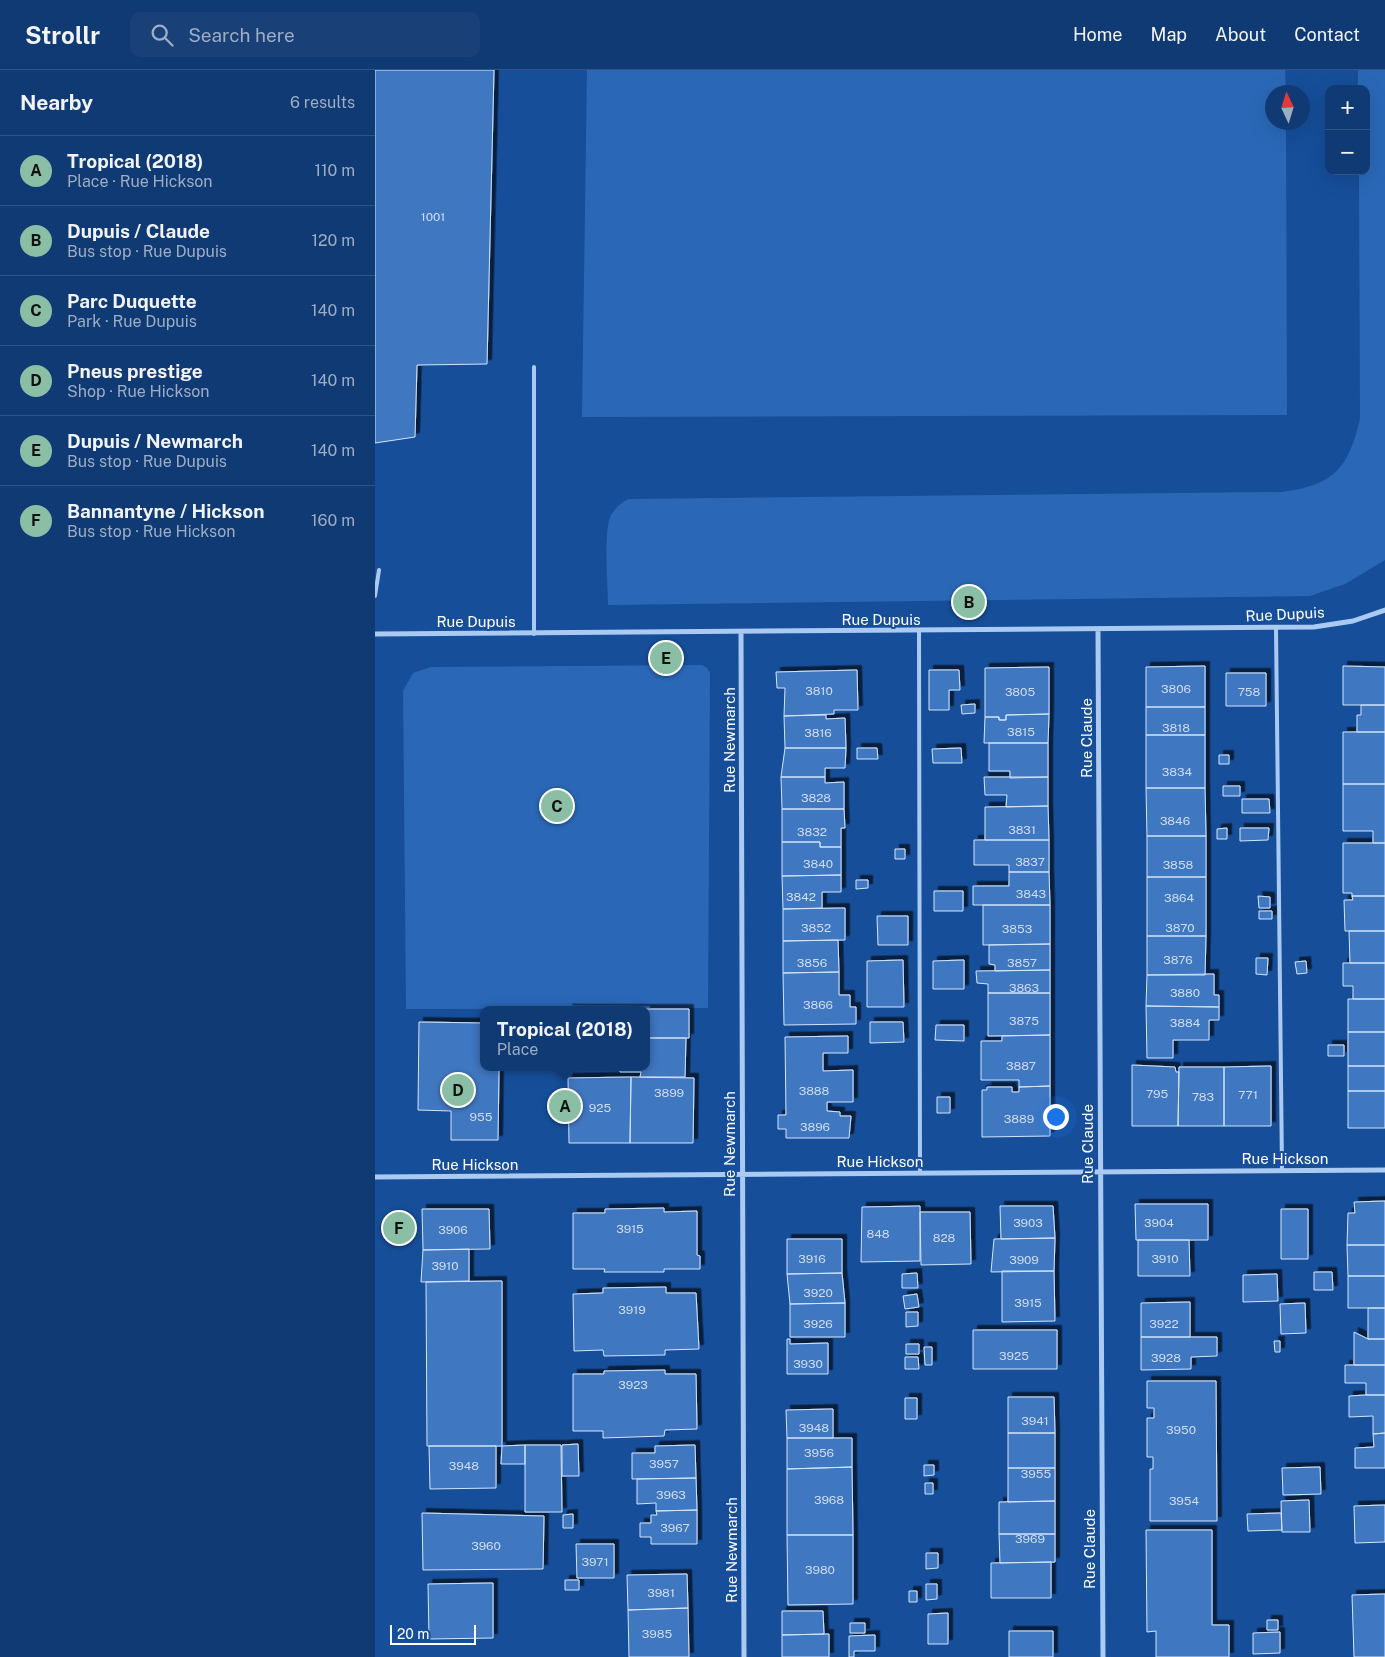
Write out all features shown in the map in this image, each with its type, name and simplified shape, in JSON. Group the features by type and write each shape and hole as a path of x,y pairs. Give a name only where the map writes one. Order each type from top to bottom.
{"street":[{"name":"Rue Dupuis","path":"375,634 1276,628 1314,627 1353,621 1385,610"},
{"name":"Rue Claude","path":"1098,630 1099,1172 1103,1657"},
{"name":"Rue Newmarch","path":"741,632 743,1657"},
{"name":"Rue Hickson","path":"375,1177 1385,1170"}],"lane":[{"path":"533,634 534,367"},
{"path":"375,596 379,570"},
{"path":"1276,628 1282,1170"},
{"path":"919,631 920,1173"}],"shaded area":[{"path":"587,70 1285,70 1286,85 1265,85 1265,130 1286,130 1287,415 582,417"},
{"path":"1358,70 1385,70 1385,560 1345,584 1310,596 608,605 607,533 614,510 628,499 1282,492 1314,485 1326,479 1336,472 1344,462 1350,451 1360,419 1359,175 1370,175 1370,85 1358,85"},
{"path":"702,665 707,668 710,673 708,1008 480,1006 480,1009 406,1009 403,691 413,673 431,667"}],"building":[{"path":"375,70 494,70 487,364 417,365 415,437 375,443"},
{"path":"1205,666 1205,707 1146,707 1146,667"},
{"path":"1343,666 1385,667 1385,705 1343,705"},
{"path":"1049,667 1049,714 1006,715 1006,720 999,720 999,717 985,717 985,668"},
{"path":"857,670 858,710 834,710 834,714 784,716 785,688 777,688 776,672"},
{"path":"929,670 959,670 960,690 949,690 949,710 929,710"},
{"path":"1226,673 1266,673 1266,706 1226,706"},
{"path":"975,704 975,713 962,714 961,705"},
{"path":"1361,705 1385,705 1385,732 1357,732 1357,715 1361,715"},
{"path":"1146,707 1205,707 1205,735 1146,735"},
{"path":"1049,714 1048,743 984,743 985,717 999,717 999,720 1006,720 1006,715"},
{"path":"826,715 826,719 845,718 846,748 785,748 784,716"},
{"path":"1343,732 1385,732 1385,784 1343,784"},
{"path":"1146,735 1205,735 1205,788 1146,788"},
{"path":"989,743 1048,743 1048,777 1010,778 1010,771 989,771"},
{"path":"785,748 846,748 845,768 825,768 825,777 781,777"},
{"path":"857,748 877,748 878,759 857,759"},
{"path":"961,748 962,763 933,763 932,749"},
{"path":"1219,755 1229,755 1229,764 1219,764"},
{"path":"781,777 825,777 825,783 844,782 844,809 782,809"},
{"path":"984,777 1048,777 1048,806 1006,807 1007,795 985,795"},
{"path":"1343,784 1385,784 1385,843 1373,843 1373,831 1343,831"},
{"path":"1223,786 1240,786 1240,796 1223,796"},
{"path":"1146,788 1205,788 1206,836 1147,836"},
{"path":"1242,799 1269,799 1270,813 1242,813"},
{"path":"1048,806 1049,840 985,840 985,807"},
{"path":"782,809 844,809 845,828 841,828 841,847 820,847 820,842 782,842"},
{"path":"1227,828 1227,839 1217,839 1217,829"},
{"path":"1240,828 1269,828 1268,840 1240,841"},
{"path":"1147,836 1206,836 1206,877 1147,877"},
{"path":"974,840 1049,840 1049,872 1009,872 1009,865 974,865"},
{"path":"782,842 820,842 820,847 841,847 841,875 782,876"},
{"path":"1343,843 1385,843 1385,896 1352,896 1352,893 1343,893"},
{"path":"895,849 905,849 905,859 895,859"},
{"path":"1009,872 1049,872 1050,905 973,905 973,886 1009,886"},
{"path":"841,875 841,892 822,892 822,908 783,909 782,876"},
{"path":"1147,877 1206,877 1206,936 1147,936"},
{"path":"856,880 868,880 868,888 856,889"},
{"path":"934,891 963,891 963,911 934,911"},
{"path":"1258,896 1270,897 1270,908 1259,908"},
{"path":"1352,896 1385,896 1385,931 1345,931 1344,900 1353,900"},
{"path":"983,905 1050,905 1050,944 983,945"},
{"path":"845,908 845,940 783,941 783,909"},
{"path":"1259,911 1272,911 1272,919 1259,919"},
{"path":"877,916 908,916 908,945 878,945"},
{"path":"1349,931 1385,931 1385,963 1350,963"},
{"path":"1147,936 1206,936 1205,975 1147,975"},
{"path":"838,940 839,972 783,973 783,941"},
{"path":"1050,944 1050,970 995,971 995,965 989,964 989,945"},
{"path":"1256,958 1268,958 1267,975 1256,974"},
{"path":"903,960 904,1007 867,1007 867,961"},
{"path":"964,960 964,989 933,989 933,961"},
{"path":"1306,961 1307,973 1297,974 1295,962"},
{"path":"1343,963 1385,963 1385,999 1353,999 1353,986 1343,986"},
{"path":"1050,970 1050,993 988,993 988,984 977,983 976,971"},
{"path":"839,972 839,995 850,995 850,1007 856,1007 856,1024 784,1025 783,973"},
{"path":"1214,974 1214,995 1219,995 1219,1007 1146,1006 1147,975"},
{"path":"988,993 1050,993 1050,1035 988,1036"},
{"path":"1348,999 1385,999 1385,1032 1348,1032"},
{"path":"1146,1006 1219,1007 1219,1020 1209,1020 1209,1040 1173,1040 1173,1058 1147,1058"},
{"path":"650,1009 689,1009 689,1038 650,1038"},
{"path":"419,1022 480,1023 480,1071 499,1071 498,1140 451,1140 451,1111 418,1110"},
{"path":"870,1022 903,1022 904,1042 870,1043"},
{"path":"936,1025 964,1025 964,1041 935,1040"},
{"path":"1348,1032 1385,1032 1385,1066 1348,1066"},
{"path":"1050,1035 1050,1086 1019,1087 1019,1080 981,1080 981,1041 1002,1041 1002,1036"},
{"path":"848,1036 848,1053 823,1053 823,1071 853,1070 853,1102 827,1102 827,1111 840,1112 840,1116 851,1116 849,1138 786,1138 786,1129 778,1129 778,1115 786,1115 785,1037"},
{"path":"650,1038 686,1038 685,1077 640,1077 641,1072 620,1072 650,1071"},
{"path":"1328,1045 1344,1045 1344,1056 1328,1056"},
{"path":"1132,1065 1175,1067 1176,1072 1179,1072 1178,1126 1132,1126"},
{"path":"1271,1066 1271,1126 1224,1126 1224,1067"},
{"path":"1348,1066 1385,1066 1385,1091 1348,1091"},
{"path":"1179,1067 1224,1067 1224,1126 1178,1126"},
{"path":"631,1077 694,1078 693,1143 630,1143"},
{"path":"631,1077 630,1143 569,1143 568,1078"},
{"path":"1050,1086 1050,1136 982,1137 982,1090 987,1090 987,1087 1012,1087 1012,1092 1019,1092 1019,1087"},
{"path":"1348,1091 1385,1091 1385,1128 1348,1128"},
{"path":"937,1097 950,1097 950,1113 937,1113"},
{"path":"1385,1201 1385,1245 1347,1245 1348,1213 1355,1213 1354,1202"},
{"path":"1135,1204 1208,1204 1208,1240 1136,1240"},
{"path":"920,1206 920,1261 861,1262 862,1207"},
{"path":"1000,1206 1053,1206 1055,1238 1001,1239"},
{"path":"664,1208 664,1212 697,1211 697,1255 700,1256 700,1269 664,1269 664,1272 604,1272 605,1269 573,1269 573,1213 605,1213 605,1209"},
{"path":"422,1209 489,1209 490,1249 423,1250"},
{"path":"1281,1209 1308,1209 1308,1259 1281,1259"},
{"path":"920,1212 970,1212 971,1264 921,1265"},
{"path":"1055,1238 1054,1271 991,1272 994,1239"},
{"path":"787,1239 842,1239 842,1273 787,1274"},
{"path":"1138,1240 1189,1240 1190,1276 1138,1276"},
{"path":"1347,1245 1385,1245 1385,1276 1348,1276"},
{"path":"469,1249 469,1281 421,1282 423,1250"},
{"path":"1002,1271 1054,1271 1055,1321 1002,1322"},
{"path":"1314,1272 1332,1272 1333,1290 1314,1290"},
{"path":"842,1273 845,1303 790,1304 787,1274"},
{"path":"917,1273 918,1288 902,1288 902,1274"},
{"path":"1277,1274 1278,1301 1243,1302 1243,1275"},
{"path":"1348,1276 1385,1276 1385,1308 1348,1308"},
{"path":"502,1281 502,1446 427,1446 426,1282"},
{"path":"666,1287 666,1293 696,1293 699,1349 665,1350 665,1355 604,1356 603,1350 574,1351 573,1294 603,1293 603,1288"},
{"path":"917,1294 919,1307 905,1309 903,1296"},
{"path":"1190,1302 1190,1337 1141,1337 1141,1303"},
{"path":"845,1303 845,1337 790,1337 790,1304"},
{"path":"1305,1303 1306,1333 1281,1334 1280,1304"},
{"path":"1368,1308 1385,1308 1385,1339 1368,1339"},
{"path":"906,1312 918,1312 918,1326 906,1327"},
{"path":"973,1330 1057,1330 1057,1369 973,1369"},
{"path":"1354,1332 1368,1339 1385,1339 1385,1365 1354,1365"},
{"path":"1141,1337 1217,1337 1217,1356 1191,1357 1191,1369 1141,1370"},
{"path":"787,1339 790,1339 790,1344 828,1343 828,1374 787,1374"},
{"path":"1274,1341 1280,1341 1280,1352 1275,1352"},
{"path":"906,1344 919,1344 919,1354 906,1354"},
{"path":"924,1347 932,1347 932,1365 925,1365"},
{"path":"905,1357 918,1357 919,1369 905,1369"},
{"path":"1345,1365 1385,1365 1385,1395 1366,1395 1366,1383 1345,1383"},
{"path":"665,1370 665,1374 696,1374 697,1429 665,1430 664,1436 603,1438 603,1431 573,1431 573,1374 604,1374 604,1371"},
{"path":"1147,1381 1216,1381 1217,1521 1150,1521 1150,1469 1153,1469 1153,1457 1147,1457 1147,1418 1154,1418 1154,1408 1147,1408"},
{"path":"1385,1395 1385,1433 1373,1434 1373,1416 1349,1417 1349,1396"},
{"path":"1008,1397 1054,1397 1055,1433 1008,1433"},
{"path":"905,1398 917,1398 917,1419 905,1419"},
{"path":"833,1409 833,1438 787,1438 786,1410"},
{"path":"1008,1433 1055,1433 1055,1468 1008,1468"},
{"path":"1385,1433 1385,1468 1355,1468 1355,1448 1374,1447 1373,1434"},
{"path":"787,1438 852,1438 852,1467 787,1469"},
{"path":"578,1444 579,1476 562,1476 562,1445"},
{"path":"525,1445 561,1445 562,1512 525,1512"},
{"path":"525,1445 525,1464 501,1464 502,1446"},
{"path":"695,1445 696,1478 632,1479 632,1453 655,1453 655,1446"},
{"path":"429,1446 496,1446 496,1488 430,1489"},
{"path":"924,1465 934,1465 934,1475 924,1476"},
{"path":"852,1467 853,1535 787,1535 787,1469"},
{"path":"1320,1467 1321,1494 1283,1495 1282,1468"},
{"path":"1008,1468 1055,1468 1055,1501 1008,1502"},
{"path":"696,1478 697,1510 656,1511 656,1503 637,1504 637,1479"},
{"path":"925,1483 933,1483 933,1494 925,1494"},
{"path":"1309,1500 1310,1532 1282,1532 1281,1501"},
{"path":"1055,1501 1055,1534 999,1534 999,1502"},
{"path":"1385,1505 1385,1542 1355,1543 1354,1506"},
{"path":"697,1510 697,1544 651,1544 651,1537 640,1537 640,1523 651,1523 651,1515 657,1515 656,1511"},
{"path":"422,1513 544,1516 543,1569 423,1570"},
{"path":"1281,1513 1282,1530 1248,1531 1247,1514"},
{"path":"573,1514 573,1528 563,1528 563,1515"},
{"path":"1146,1530 1212,1530 1212,1625 1229,1625 1229,1657 1156,1657 1156,1631 1147,1632"},
{"path":"999,1534 1055,1534 1055,1562 1000,1563"},
{"path":"787,1535 853,1535 853,1604 788,1605"},
{"path":"576,1544 614,1544 614,1578 577,1578"},
{"path":"926,1553 938,1553 938,1568 926,1569"},
{"path":"1051,1562 1051,1598 991,1598 991,1563"},
{"path":"687,1574 688,1608 628,1610 627,1575"},
{"path":"565,1580 579,1580 579,1590 565,1590"},
{"path":"493,1583 493,1638 429,1639 428,1584"},
{"path":"926,1584 937,1584 937,1599 926,1600"},
{"path":"909,1591 917,1591 917,1602 909,1602"},
{"path":"1385,1594 1385,1657 1354,1657 1352,1595"},
{"path":"688,1608 689,1657 629,1657 628,1610"},
{"path":"782,1611 823,1611 824,1634 782,1635"},
{"path":"948,1613 948,1644 928,1644 928,1614"},
{"path":"1267,1620 1278,1620 1278,1630 1267,1630"},
{"path":"850,1623 865,1623 865,1633 850,1633"},
{"path":"1009,1631 1053,1631 1053,1657 1009,1657"},
{"path":"1280,1632 1280,1653 1253,1654 1253,1633"},
{"path":"829,1634 829,1657 782,1657 782,1635"},
{"path":"875,1635 875,1651 854,1651 854,1657 849,1657 849,1636"}],"place":[{"name":"Dupuis / Claude","path":"969,602"},
{"name":"Dupuis / Newmarch","path":"666,658"},
{"name":"Parc Duquette","path":"557,806"},
{"name":"Pneus prestige","path":"458,1090"},
{"name":"Tropical (2018)","path":"565,1106"},
{"name":"Bannantyne / Hickson","path":"399,1228"}]}
